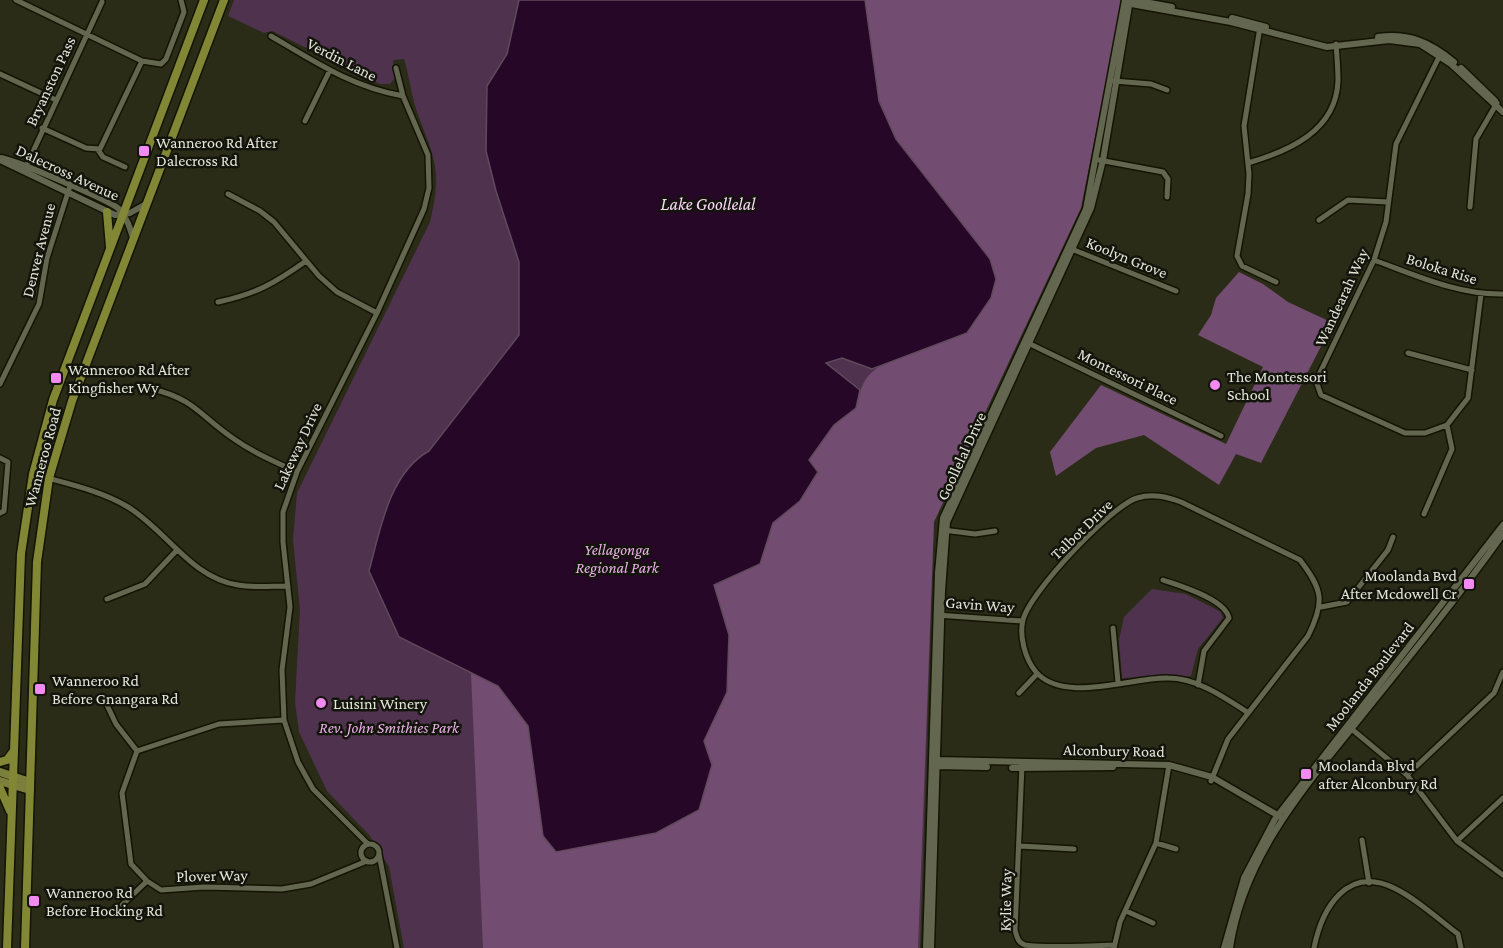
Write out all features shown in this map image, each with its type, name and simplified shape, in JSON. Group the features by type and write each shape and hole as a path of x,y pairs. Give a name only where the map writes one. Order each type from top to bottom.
{"highway":[{"name":"Wanneroo Road","path":"7,948 21,554 33,474 53,400 204,0"},
{"name":"Wanneroo Road","path":"25,948 37,562 49,478 72,401 224,0"},
{"path":"107,212 110,250"},
{"path":"0,762 7,760 13,751"},
{"path":"0,788 12,814"}],"main road":[{"path":"0,772 12,780 30,786"},
{"path":"0,781 12,780"}],"street":[{"path":"16,0 142,61 161,64 166,59 184,12 182,0"},
{"path":"1129,1 1260,27 1336,46 1387,36 1407,37 1425,42 1498,105 1503,112"},
{"name":"Goollelal Drive","path":"931,948 939,615 944,530 952,507 1027,342 1091,208 1129,1"},
{"name":"Bryanston Pass","path":"25,170 42,128 102,2"},
{"path":"1260,27 1244,126 1248,163 1248,194 1237,256 1242,266 1276,282"},
{"name":"Verdin Lane","path":"271,36 330,70 376,92 403,96"},
{"path":"1248,163 1279,154 1298,144 1323,121 1332,106 1338,83 1336,46"},
{"name":"Wandearah Way","path":"1441,54 1396,144 1382,236 1374,260 1316,381 1321,395 1405,433 1425,433 1447,425"},
{"path":"98,150 103,144 142,61"},
{"name":"Lakeway Drive","path":"379,854 376,846 368,844 359,836 313,789 298,762 284,720 282,670 290,607 283,542 283,512 297,472 377,313 424,209 429,189 428,155 403,96 396,68"},
{"path":"305,121 330,70"},
{"path":"0,74 56,100"},
{"path":"1113,81 1151,84 1167,90"},
{"path":"1470,207 1476,140 1498,105"},
{"path":"42,128 86,148 98,150 103,157 125,167"},
{"name":"Dalecross Avenue","path":"0,159 70,186 118,208 133,238"},
{"path":"1099,160 1162,172 1168,179 1167,197"},
{"name":"Dalecross Avenue","path":"25,170 107,212 123,215 146,204"},
{"name":"Denver Avenue","path":"0,384 39,304 47,258 70,186"},
{"path":"228,194 260,211 274,222 306,261 337,292 377,313"},
{"path":"1319,220 1348,200 1388,202"},
{"name":"Koolyn Grove","path":"1071,249 1176,291"},
{"name":"Boloka Rise","path":"1374,260 1434,281 1481,294 1503,294"},
{"path":"218,302 247,296 269,287 306,261"},
{"path":"1424,514 1452,449 1447,425 1464,406 1472,370 1481,294"},
{"name":"Montessori Place","path":"1027,342 1221,436"},
{"path":"1408,353 1472,370"},
{"path":"152,389 189,402 232,438 259,455 297,472"},
{"path":"0,458 8,462 4,512 0,513"},
{"path":"33,474 127,507 199,569 221,581 238,586 288,586"},
{"name":"Talbot Drive","path":"1022,621 1030,603 1089,534 1127,503 1150,496 1163,496 1181,502 1300,560 1314,577 1321,607"},
{"name":"Moolanda Boulevard","path":"1224,948 1244,878 1279,818 1503,525"},
{"path":"944,530 975,534 995,531"},
{"name":"Moolanda Boulevard","path":"1349,727 1503,534"},
{"path":"1212,779 1228,739 1308,636 1321,607 1347,602 1388,550 1393,537"},
{"path":"107,599 145,584 177,550"},
{"path":"1163,580 1189,589 1224,608 1228,613 1229,618 1226,625 1204,651 1198,685"},
{"name":"Gavin Way","path":"939,615 1022,621"},
{"path":"1022,621 1026,652 1037,674 1059,686 1170,678 1198,685 1247,712"},
{"path":"1113,628 1118,682"},
{"path":"1407,775 1494,693 1503,672"},
{"path":"1018,693 1037,674"},
{"path":"106,703 116,724 137,751"},
{"path":"137,751 219,724 284,720"},
{"path":"1349,727 1407,775 1457,841 1503,875"},
{"path":"102,915 120,907 147,881 131,864 122,793 137,751"},
{"name":"Alconbury Road","path":"935,763 1022,766 1124,762 1168,767 1212,779 1279,818"},
{"name":"Goollelal Drive","path":"926,948 935,763"},
{"name":"Kylie Way","path":"1022,766 1016,930 1018,940 1026,945 1045,947 1113,947"},
{"path":"1113,947 1156,843 1168,767"},
{"path":"1457,841 1503,798"},
{"name":"Moolanda Boulevard","path":"1230,948 1237,916 1252,874 1279,818"},
{"path":"359,836 362,851 383,876"},
{"path":"1362,840 1369,883"},
{"path":"1156,843 1176,849"},
{"name":"Plover Way","path":"350,866 368,844"},
{"path":"1020,846 1074,849"},
{"path":"369,861 379,854 397,948"},
{"name":"Plover Way","path":"147,881 161,890 282,888 311,884 350,866 369,861"},
{"path":"1314,948 1324,916 1334,898 1350,887 1377,882 1396,889 1458,934 1461,948"},
{"path":"1126,911 1153,923"}],"green space":[{"name":"Yellagonga Regional Park","path":"234,0 1119,0 934,520 920,948 404,948 389,867 370,836 327,791 299,732 295,702 300,610 293,540 297,493 430,222 436,188 435,164 416,109 404,59 393,60 395,78 390,84 380,84 272,31 264,33 228,16"},
{"path":"1152,589 1186,594 1221,612 1223,618 1198,649 1191,676 1122,678 1119,640 1124,617"}],"shaded area":[{"path":"865,0 1122,0 1081,208 934,522 918,948 483,948 471,673 498,686 528,726 543,836 712,765 704,741 727,692 729,635 714,585 760,564 768,525 800,501 818,472 809,460 834,425 856,408 863,383 877,368 893,360 990,259 896,139 879,101"},
{"path":"1239,272 1263,284 1288,302 1333,323 1261,463 1236,454 1219,485 1144,435 1096,448 1056,476 1050,452 1101,385 1226,444 1263,367 1198,335 1211,315 1216,298"}],"water":[{"name":"Lake Goollelal","path":"519,0 865,0 879,101 896,139 990,259 996,279 991,298 967,333 872,369 842,358 826,363 860,390 856,408 834,425 809,460 818,472 800,501 773,523 760,564 714,585 729,635 727,692 704,741 712,765 699,810 656,833 556,852 543,836 528,726 498,686 399,637 369,571 388,504 404,473 429,451 519,335 519,262 496,191 486,151 487,86 507,54"}],"place":[{"name":"Wanneroo Rd After Dalecross Rd","path":"144,151"},
{"name":"Wanneroo Rd After Kingfisher Wy","path":"56,378"},
{"name":"The Montessori School","path":"1215,385"},
{"name":"Moolanda Bvd After Mcdowell Cr","path":"1469,584"},
{"name":"Wanneroo Rd Before Gnangara Rd","path":"40,689"},
{"name":"Luisini Winery","path":"321,703"},
{"name":"Moolanda Blvd after Alconbury Rd","path":"1306,774"},
{"name":"Wanneroo Rd Before Hocking Rd","path":"34,901"}],"park label":[{"name":"Rev. John Smithies Park","path":"389,727"}]}
